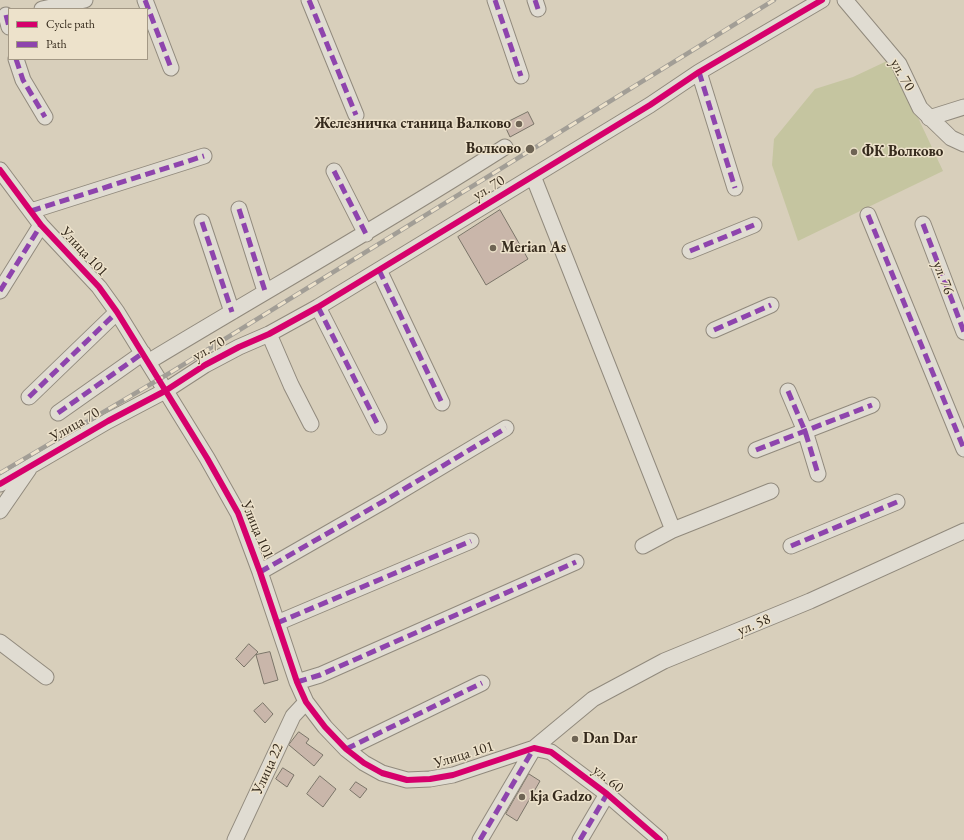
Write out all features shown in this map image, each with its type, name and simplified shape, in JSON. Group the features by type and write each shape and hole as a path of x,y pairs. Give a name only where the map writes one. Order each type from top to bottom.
{"street":[{"path":"47,8 85,0"},
{"path":"145,0 171,68"},
{"path":"309,0 356,115"},
{"path":"495,0 521,76"},
{"name":"ул. 70","path":"165,391 239,347 269,334 318,307 650,105 699,72 822,0"},
{"name":"ул. 70","path":"845,0 899,64 920,108 951,138 964,144"},
{"path":"16,60 23,80 45,117"},
{"path":"699,72 735,188"},
{"path":"929,118 964,107"},
{"path":"58,413 146,358 232,312 265,291 366,234 505,147"},
{"path":"30,211 204,156"},
{"name":"Улица 101","path":"0,170 41,225 99,287 117,312 207,458 238,513 260,572 297,682 306,702 324,727 346,749 364,763 382,773 407,780 430,779 453,775 534,748"},
{"path":"334,171 366,234"},
{"path":"533,176 674,530"},
{"path":"239,209 265,291"},
{"path":"868,215 964,449"},
{"path":"202,222 232,312"},
{"name":"ул. 76","path":"923,224 964,332"},
{"path":"0,291 41,225"},
{"path":"690,251 754,226"},
{"path":"379,270 442,403"},
{"path":"714,330 771,305"},
{"path":"318,307 379,427"},
{"path":"29,397 117,312"},
{"path":"269,334 291,385 311,424"},
{"name":"Улица 70","path":"0,484 165,391"},
{"path":"788,391 805,431 818,474"},
{"path":"756,450 872,405"},
{"path":"260,572 384,502 506,428"},
{"path":"0,511 32,465"},
{"path":"643,546 674,530 771,491"},
{"path":"790,546 897,502"},
{"name":"ул. 58","path":"534,748 593,699 637,674 664,661 810,601 964,532"},
{"path":"276,623 471,541"},
{"path":"297,682 320,675 576,562"},
{"path":"0,642 46,677"},
{"path":"346,749 482,683"},
{"name":"Улица 22","path":"235,840 292,716 306,702"},
{"path":"480,840 534,748"},
{"name":"ул. 60","path":"534,748 551,752 607,794 657,839"},
{"path":"580,840 607,794"}],"green space":[{"name":"ФК Волково","path":"887,61 899,77 943,171 798,241 772,165 774,139 815,89 853,77"}],"building":[{"name":"Железничка станица Валково","path":"528,112 534,124 510,137 504,124"},
{"name":"Merian As","path":"500,210 528,259 486,285 458,237"},
{"path":"249,644 258,652 244,667 236,659"},
{"path":"270,652 278,680 264,684 256,655"},
{"path":"263,703 273,714 265,723 254,711"},
{"path":"299,732 309,739 306,743 323,755 314,766 289,745"},
{"path":"283,768 294,775 287,787 276,779"},
{"name":"kja Gadzo","path":"529,774 540,781 517,821 506,814"},
{"path":"320,776 336,789 323,807 307,794"},
{"path":"356,782 367,789 360,798 350,790"}],"railway":[{"path":"0,473 173,371 774,0"}],"marked path":[{"path":"145,0 171,68"},
{"path":"309,0 356,115"},
{"path":"495,0 521,76"},
{"path":"535,0 538,9"},
{"path":"6,15 8,23"},
{"path":"16,60 23,80 45,117"},
{"path":"699,72 735,188"},
{"path":"31,211 204,156"},
{"path":"334,171 366,234"},
{"path":"239,209 265,291"},
{"path":"868,215 964,449"},
{"path":"202,222 232,312"},
{"path":"923,224 964,332"},
{"path":"0,291 41,225"},
{"path":"690,251 754,225"},
{"path":"379,270 442,403"},
{"path":"714,330 771,305"},
{"path":"318,307 379,427"},
{"path":"29,397 117,312"},
{"path":"58,413 143,353"},
{"path":"788,391 805,431 818,474"},
{"path":"756,450 872,405"},
{"path":"260,572 384,501 506,428"},
{"path":"791,546 897,502"},
{"path":"277,623 471,541"},
{"path":"297,682 320,675 576,562"},
{"path":"346,749 482,683"},
{"path":"480,840 534,748"},
{"path":"580,840 607,794"}],"cycle path":[{"path":"0,484 108,421 165,391 205,365 239,347 269,334 318,307 650,105 699,72 822,0"},
{"path":"0,170 41,225 99,287 117,312 207,458 238,513 260,572 297,682 306,702 325,727 346,749 364,763 382,773 407,780 430,779 453,775 534,748 551,752 607,794 660,840"}],"place":[{"name":"Железничка станица Валково","path":"519,124"},
{"name":"Волково","path":"530,149"},
{"name":"ФК Волково","path":"854,152"},
{"name":"Merian As","path":"493,248"},
{"name":"Dan Dar","path":"575,739"},
{"name":"kja Gadzo","path":"522,797"}]}
